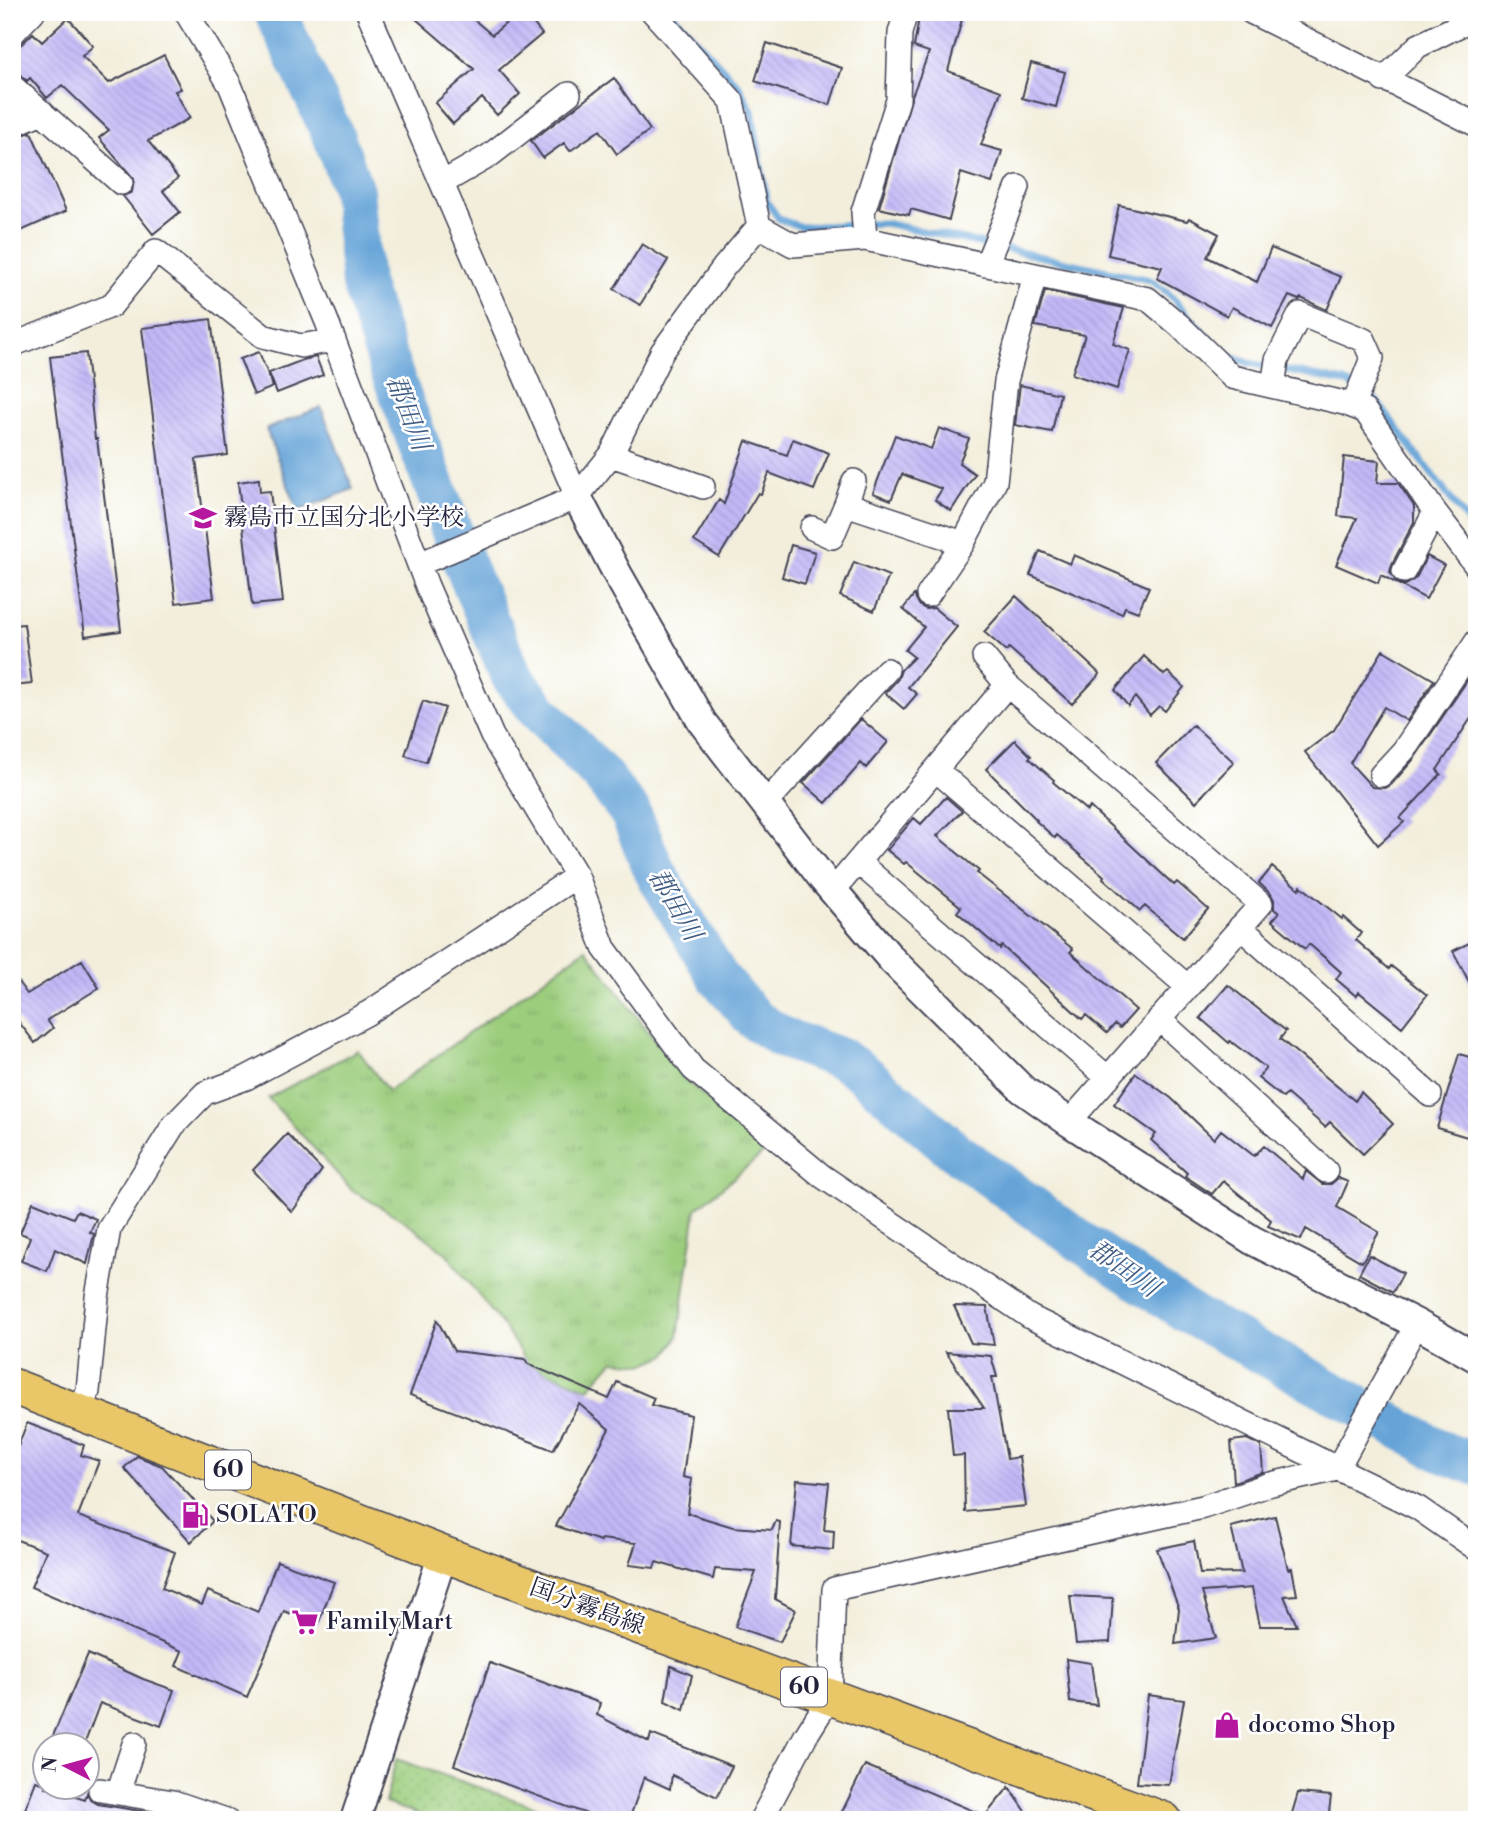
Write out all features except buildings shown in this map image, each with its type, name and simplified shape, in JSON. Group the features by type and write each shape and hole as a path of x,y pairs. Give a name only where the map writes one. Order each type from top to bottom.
{"main road":[{"name":"国分霧島線","path":"12,1386 443,1554 1164,1820"}],"street":[{"path":"12,34 33,12"},
{"path":"186,12 230,85 492,736 577,876 604,948 693,1069 822,1175 1030,1317 1418,1508 1477,1549"},
{"path":"368,12 442,183 571,499 702,722 833,891 892,960 1022,1089 1252,1240 1477,1357"},
{"path":"653,12 732,101 759,226 793,245 864,227 1035,275 1148,299 1232,377 1353,405 1365,411 1434,512 1477,567"},
{"path":"864,227 898,100 900,33 906,12"},
{"path":"1251,12 1477,125"},
{"path":"1383,80 1418,46 1466,22"},
{"path":"12,86 121,183"},
{"path":"442,183 489,156 569,94"},
{"path":"12,125 42,112"},
{"path":"987,262 1018,187"},
{"path":"424,562 571,499 611,455 662,352 724,267 759,226"},
{"path":"12,345 111,306 156,251 263,336 301,346 334,340"},
{"path":"928,595 963,543 995,482 1006,381 1035,275"},
{"path":"1273,385 1277,360 1300,314 1364,340 1372,358 1353,405"},
{"path":"611,455 703,487"},
{"path":"812,528 832,537 854,481"},
{"path":"846,504 963,543"},
{"path":"1404,571 1434,512"},
{"path":"1381,775 1404,750 1477,641"},
{"path":"984,657 1007,685 1261,904 1069,1122"},
{"path":"765,804 887,670"},
{"path":"833,891 1007,685"},
{"path":"936,770 1188,987"},
{"path":"858,862 1108,1078"},
{"path":"81,1412 88,1391 97,1297 108,1229 173,1126 205,1093 246,1078 368,1013 577,876"},
{"path":"1240,927 1430,1096"},
{"path":"1159,1019 1326,1171"},
{"path":"761,1820 798,1749 830,1697 834,1589 1203,1507 1270,1484 1337,1469 1416,1324"},
{"path":"355,1820 443,1554"},
{"path":"134,1744 109,1792 173,1802 226,1820"}],"green space":[{"path":"586,949 685,1080 769,1149 696,1209 678,1337 666,1355 645,1364 613,1361 588,1389 528,1364 505,1329 446,1253 406,1222 352,1190 268,1098 358,1050 388,1091"},
{"path":"396,1759 574,1820 437,1820 385,1803"}],"water":[{"path":"321,407 353,489 298,511 266,429"}],"waterway":[{"name":"郡田川","path":"275,12 334,137 353,191 362,283 391,371 464,563 512,677 539,711 602,776 630,812 654,870 718,977 754,1019 783,1038 842,1059 864,1074 956,1152 1084,1244 1188,1313 1443,1452 1477,1465"},
{"path":"671,12 739,86 752,111 767,202 779,219 802,227 885,223 1150,280 1168,293 1222,352 1249,363 1345,382 1375,399 1477,534"}],"place":[{"name":"霧島市立国分北小学校","path":"203,518"},
{"name":"SOLATO","path":"195,1515"},
{"name":"FamilyMart","path":"305,1622"},
{"name":"docomo Shop","path":"1227,1725"}]}
